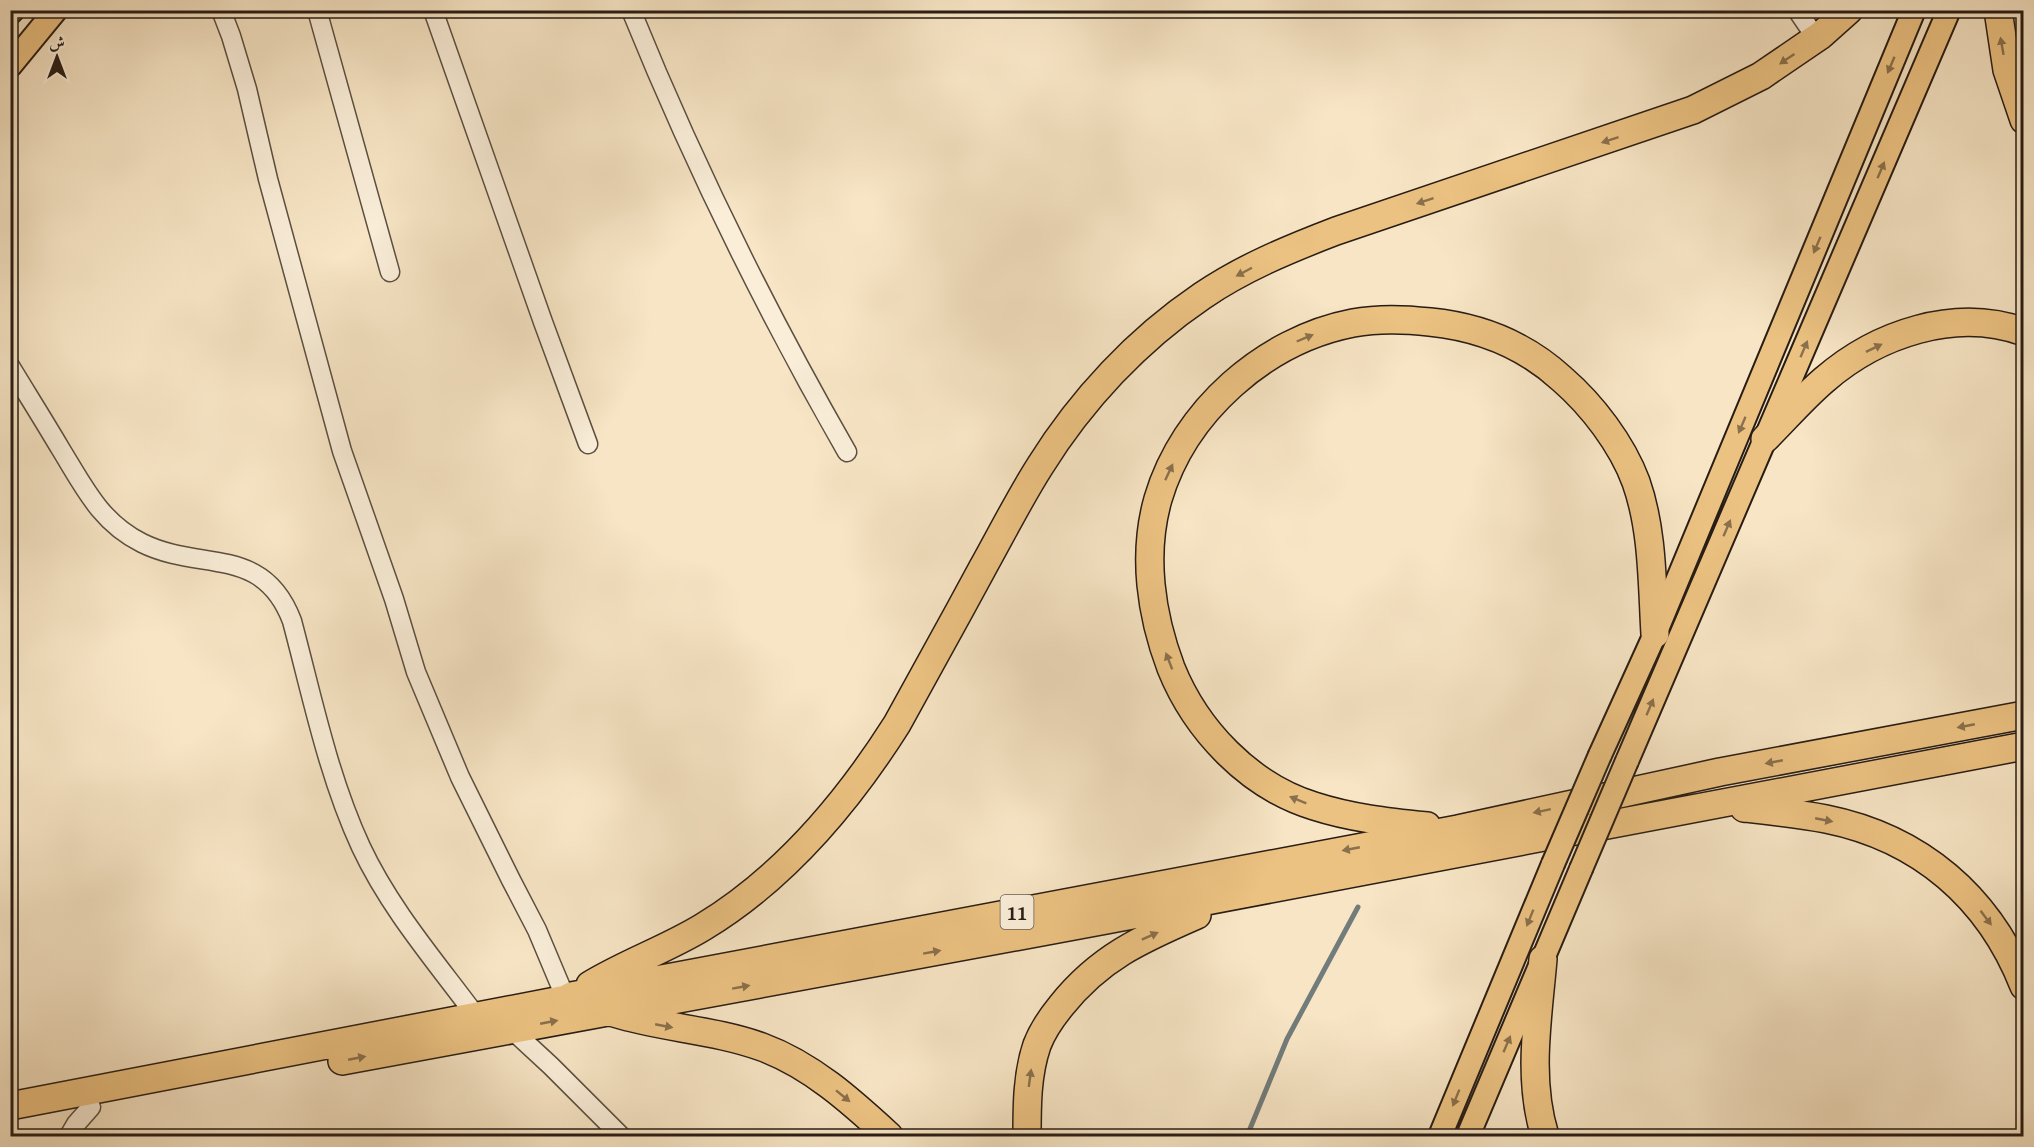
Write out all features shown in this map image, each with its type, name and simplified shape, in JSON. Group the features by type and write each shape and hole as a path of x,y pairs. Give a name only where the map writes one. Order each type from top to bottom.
{"highway":[{"path":"569,997 617,969 681,939 723,914 765,882 815,833 869,768 897,724 1024,493 1057,439 1121,364 1174,317 1202,296 1281,253 1336,231 1693,110 1761,76 1816,38 1849,10"},
{"path":"1998,10 2007,70 2024,120"},
{"path":"1458,829 1376,821 1311,806 1283,794 1250,772 1224,750 1205,728 1180,687 1155,621 1150,569 1154,520 1158,498 1179,452 1206,411 1226,391 1244,375 1285,347 1307,336 1355,322 1404,319 1453,324 1482,331 1530,353 1551,368 1588,403 1604,425 1636,482 1649,541 1655,634"},
{"path":"1765,439 1824,380 1857,356 1899,335 1941,324 1973,322 1994,324 2024,332"},
{"name":"11","path":"14,1106 569,997 1458,829 1720,772 2018,714"},
{"name":"11","path":"14,1106 91,1107 1238,897 2024,746"},
{"path":"1725,805 1826,819 1868,831 1917,853 1955,882 1972,900 1999,936 2024,986"},
{"path":"1027,1137 1030,1075 1037,1044 1054,1014 1075,988 1102,964 1137,942 1238,897"},
{"path":"1543,959 1534,1075 1545,1137"},
{"path":"608,1011 640,1021 716,1035 782,1055 821,1078 889,1137"}],"main road":[{"path":"10,66 56,10"},
{"path":"1440,1137 1553,864 1655,634 1914,10"},
{"path":"1468,1137 1949,10"}],"street":[{"path":"221,10 244,79 268,179 342,451 416,672 460,777 569,997"},
{"path":"317,10 390,272"},
{"path":"433,10 588,444"},
{"path":"631,10 724,221 783,338 846,452"},
{"path":"1797,10 1816,38"},
{"path":"10,366 93,502 115,526 146,545 171,553 240,567 264,579 281,598 292,621 341,799 362,849 398,912 476,1016"},
{"path":"511,1029 583,1097 621,1137"},
{"path":"69,1137 76,1124 91,1107"}],"waterway":[{"path":"1247,1136 1287,1039 1358,907"}]}
